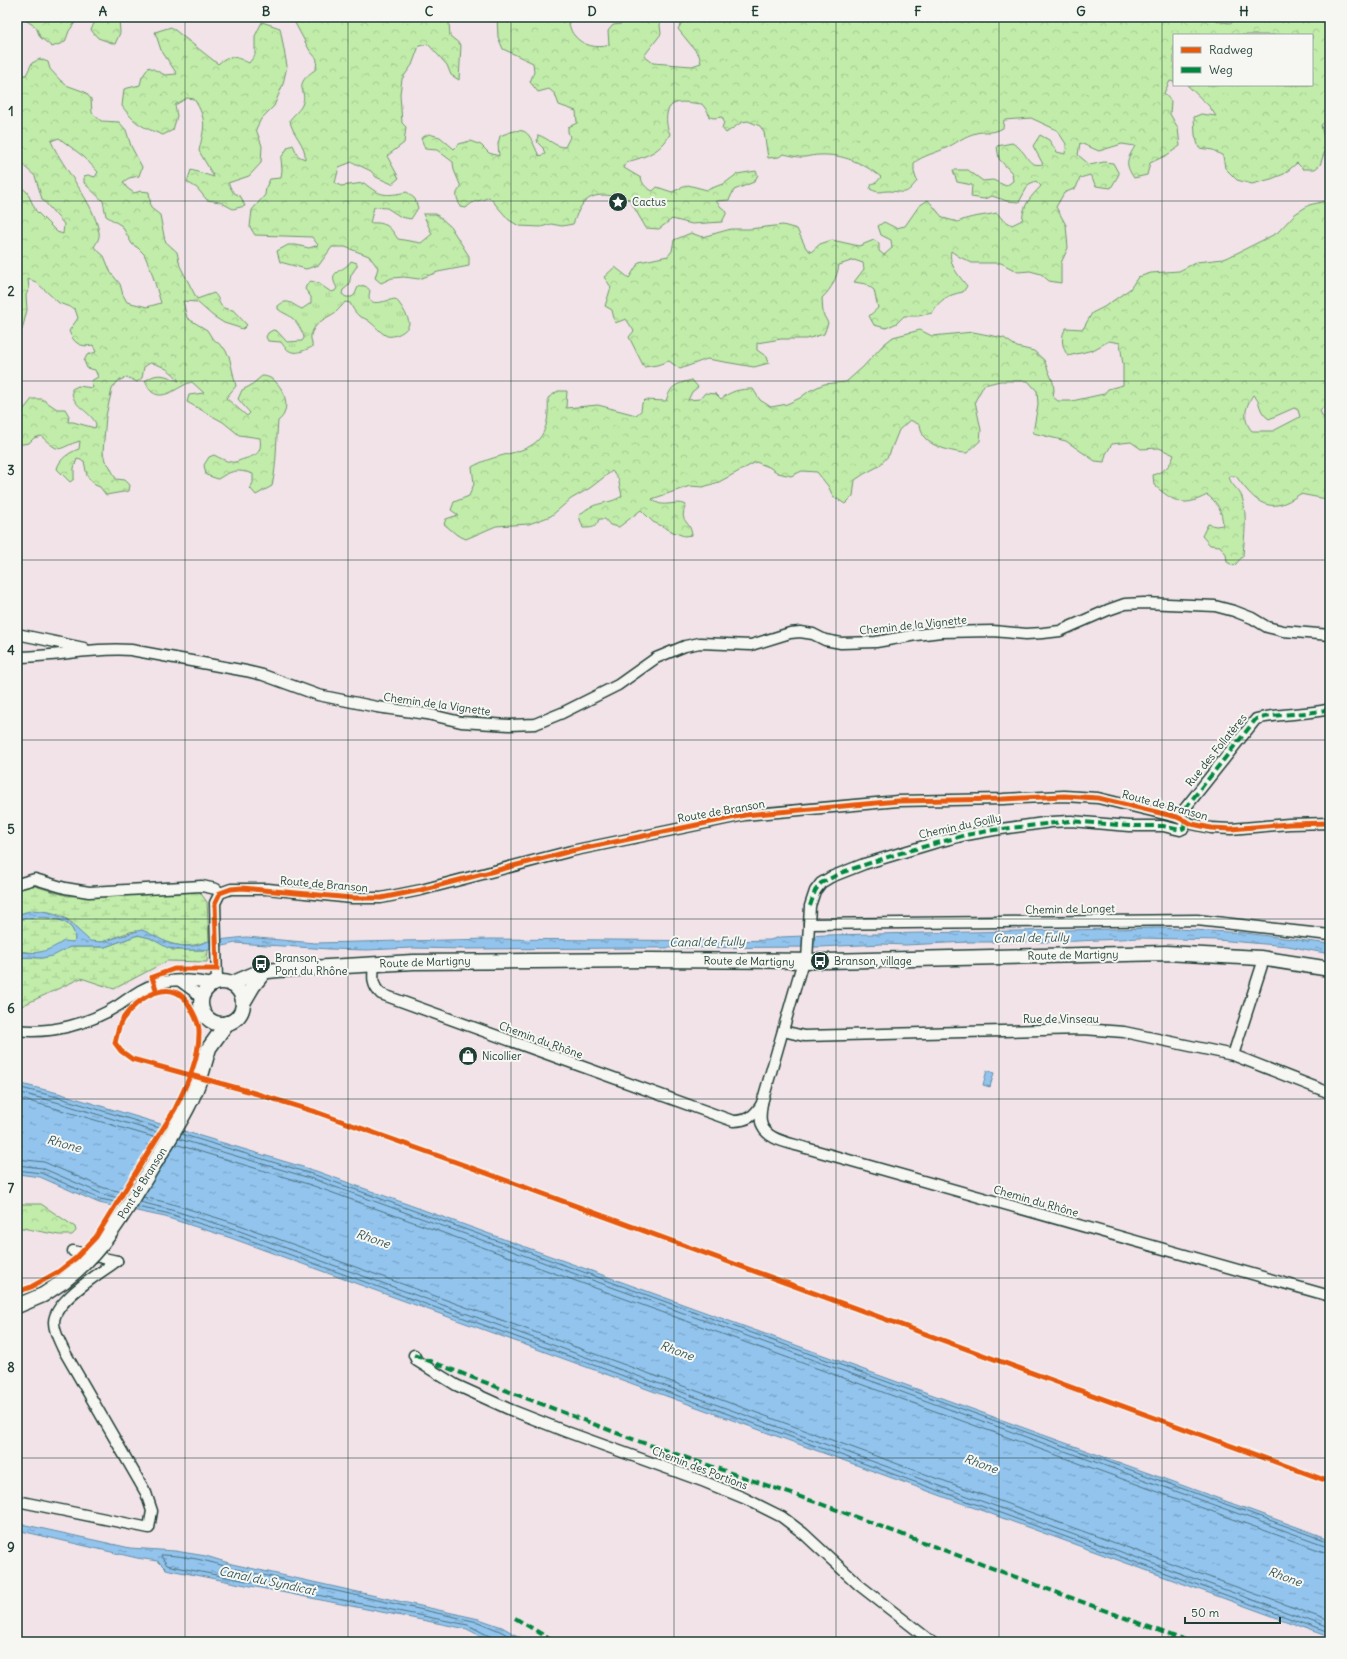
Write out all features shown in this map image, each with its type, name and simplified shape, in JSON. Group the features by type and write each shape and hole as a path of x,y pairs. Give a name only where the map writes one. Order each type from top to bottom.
{"main road":[{"name":"Route de Martigny","path":"231,984 254,974 301,968 475,961 1158,953 1264,959 1330,969"},
{"path":"209,1048 227,1023 239,1016 243,1002 264,972"},
{"path":"227,1023 216,1022 207,1016 202,1009 202,1000 205,990 215,983 231,984 240,992 243,1002"},
{"path":"207,1016 209,1048"},
{"name":"Pont de Branson","path":"17,1306 43,1295 64,1281 91,1257 107,1238 183,1116 202,1072 209,1048"}],"street":[{"name":"Chemin de la Vignette","path":"17,657 45,656 114,649 131,650 264,675 318,695 377,707 427,714 461,722 509,726 535,724 548,720 618,685 656,658 685,646 700,643 751,645 800,632 813,634 825,640 840,643 876,642 941,632 992,631 1026,634 1043,633 1060,631 1125,604 1144,602 1215,606 1252,618 1267,627 1283,631 1330,635"},
{"path":"17,634 68,646 98,650"},
{"name":"Rue des Follatères","path":"1181,819 1186,807 1256,719 1267,716 1311,713 1330,709"},
{"name":"Route de Branson","path":"220,893 231,888 242,888 352,898 381,898 421,890 571,851 745,815 898,801 1064,796 1098,798 1181,819 1201,826 1231,829 1288,824 1330,823"},
{"name":"Chemin du Goilly","path":"725,1119 736,1121 748,1118 757,1111 762,1103 806,958 810,906 815,892 821,883 864,864 934,843 994,830 1051,822 1071,821 1129,826 1163,826 1180,830 1184,828 1181,819"},
{"path":"17,884 35,879 65,888 89,892 202,886 215,888 220,893 215,903 215,983 193,980 164,982 145,988 107,1012 77,1024 49,1030 17,1030"},
{"name":"Chemin de Longet","path":"808,927 1197,920 1330,935"},
{"path":"1233,1055 1264,959"},
{"name":"Chemin du Rhône","path":"374,964 373,982 375,989 381,994 725,1119"},
{"path":"180,981 195,992 202,1000"},
{"name":"Rue de Vinseau","path":"783,1031 804,1036 1097,1030 1124,1032 1233,1055 1330,1093"},
{"name":"Chemin du Rhône","path":"762,1103 761,1121 765,1131 774,1138 1330,1296"},
{"path":"17,1501 149,1528 152,1517 150,1503 146,1493 63,1349 55,1331 54,1320 56,1313 63,1303 117,1261 73,1251"},
{"name":"Chemin des Portions","path":"414,1355 417,1361 456,1385 511,1410 718,1487 782,1517 803,1533 859,1585 932,1642"}],"green space":[{"path":"21,17 79,17 69,31 65,42 52,47 40,37 36,27"},
{"path":"97,17 119,17 120,33 115,44 98,38 91,30"},
{"path":"300,17 444,17 449,22 450,36 461,45 459,80 451,75 447,65 428,44 419,46 412,65 402,79 400,94 402,123 406,127 404,143 387,156 399,178 392,184 376,177 371,171 352,162 339,167 335,183 341,186 364,183 375,191 389,195 407,192 415,199 418,208 411,219 401,217 387,208 374,207 370,223 384,224 398,239 421,243 432,234 423,214 436,214 450,226 469,256 469,266 438,272 419,279 404,277 392,278 381,283 375,278 378,268 369,256 345,247 332,247 319,265 306,269 280,262 277,251 288,245 309,248 318,245 312,237 255,235 250,227 252,210 265,195 266,187 270,179 281,178 281,158 288,147 293,145 298,156 305,159 304,149 293,130 290,120 302,105 304,100 302,84 308,75 316,69 317,59 310,51 295,23"},
{"path":"497,17 567,17 572,31 577,39 590,46 600,47 609,45 608,31 613,25 621,24 622,17 662,17 660,25 661,34 644,56 653,63 692,66 701,63 699,55 678,29 682,22 692,17 1210,17 1221,22 1232,23 1231,17 1330,17 1330,119 1321,125 1326,148 1320,165 1315,169 1303,169 1297,163 1284,174 1271,179 1252,184 1237,180 1225,168 1223,156 1213,150 1199,148 1195,135 1194,117 1201,114 1216,116 1209,106 1188,86 1313,86 1313,34 1173,34 1173,82 1170,81 1164,93 1171,101 1170,114 1178,128 1180,146 1167,155 1150,163 1147,175 1134,178 1129,169 1128,162 1135,146 1122,144 1099,151 1080,143 1078,155 1090,165 1104,162 1113,163 1119,174 1111,188 1096,186 1090,175 1080,178 1076,188 1064,193 1056,207 1066,225 1068,248 1061,263 1061,283 1049,281 1041,274 1030,271 1018,272 1001,263 972,263 951,251 951,261 967,286 963,292 945,298 938,304 932,313 918,316 904,316 897,323 886,328 874,325 869,316 878,308 874,290 866,284 854,282 864,269 863,263 854,260 839,265 834,283 822,298 823,314 828,323 824,334 806,339 781,339 757,343 757,350 767,357 769,363 754,367 707,359 680,369 669,361 644,367 629,337 634,331 626,319 615,323 612,310 605,306 611,287 604,277 615,267 629,278 639,262 668,256 672,251 674,240 691,233 702,237 731,229 749,229 783,225 797,229 806,248 811,252 820,244 832,240 859,246 874,240 879,243 879,251 884,255 892,248 891,240 881,235 878,226 884,222 896,228 905,226 919,206 928,200 943,218 958,222 972,217 997,213 1002,219 1012,225 1022,220 1026,205 1041,186 1036,181 1029,184 1019,202 1007,201 992,196 984,199 971,197 972,185 957,182 953,170 968,170 983,181 993,180 1006,186 1013,181 1012,173 999,159 997,146 1012,143 1023,152 1029,161 1038,165 1043,164 1033,146 1040,135 1049,140 1057,152 1065,154 1066,144 1057,130 1031,118 1004,120 1003,128 999,130 992,132 980,132 971,135 918,160 914,163 914,172 917,181 907,191 878,192 870,189 872,184 877,182 881,177 852,160 828,155 797,157 783,154 779,157 768,158 764,132 760,126 748,121 742,122 726,133 722,128 724,122 722,117 709,117 708,112 702,104 681,102 672,105 669,109 667,114 667,127 670,134 662,145 646,156 627,162 624,168 641,178 644,184 653,191 657,187 672,192 688,185 707,190 725,183 737,174 756,171 758,175 754,182 734,190 729,200 716,201 727,212 722,222 692,224 672,219 659,229 646,228 629,199 601,195 595,196 584,203 573,224 562,226 551,224 541,227 519,226 509,220 489,197 472,203 466,208 460,207 457,193 461,187 454,170 453,162 437,150 425,149 421,138 429,134 440,137 454,149 459,144 470,141 481,145 489,153 499,156 498,144 500,136 509,132 522,131 526,132 529,136 539,156 545,154 543,148 537,142 538,135 558,146 565,147 570,137 568,127 577,123 576,111 559,105 555,94 549,89 538,92 530,82 534,72 533,63 503,49 498,37"},
{"path":"262,22 280,28 287,66 283,84 274,106 261,119 256,129 262,146 261,163 249,176 228,183 233,192 241,197 245,206 233,209 220,202 207,200 197,188 187,182 191,170 214,177 199,151 204,124 201,113 194,99 187,98 175,105 177,116 173,130 163,135 150,130 131,117 122,106 124,89 140,85 142,77 149,67 165,75 177,74 161,50 155,32 171,27 218,64 230,57 249,63 255,55 255,36"},
{"path":"40,59 48,62 50,69 66,85 85,92 91,99 92,113 101,121 119,122 126,130 131,146 142,167 139,176 129,178 123,182 127,188 134,193 141,191 149,192 151,208 160,215 165,241 177,252 180,266 197,299 214,293 217,296 221,306 233,310 247,325 243,329 224,323 213,316 197,302 183,301 187,318 207,330 212,338 224,348 229,356 236,386 226,398 247,416 250,413 238,399 242,390 250,386 262,376 272,379 281,388 286,405 282,418 278,421 274,478 272,486 256,495 250,488 253,483 253,474 243,471 235,471 218,479 206,475 204,465 209,457 214,455 233,462 255,455 258,453 260,447 260,438 239,435 223,422 187,402 189,395 204,393 192,382 167,394 157,395 152,392 145,381 154,376 162,375 179,381 170,372 154,363 150,363 144,367 142,378 137,382 127,377 118,381 112,389 106,416 103,452 105,461 109,465 116,479 125,480 130,485 129,491 106,495 100,487 95,485 87,476 84,461 77,459 74,468 74,479 70,482 57,469 58,465 65,456 79,449 80,441 60,449 53,446 41,436 34,438 29,443 17,445 17,418 32,399 42,399 57,409 65,409 69,416 68,422 95,428 96,424 90,415 74,400 72,389 78,386 93,388 91,381 98,377 95,370 87,368 84,361 87,355 96,352 93,345 85,346 78,344 73,339 69,331 78,318 75,309 59,303 36,282 28,279 29,289 26,295 27,310 22,330 17,333 17,183 27,192 36,211 57,232 63,234 64,224 42,199 35,176 17,160 17,70 20,75 26,75 32,63","holes":["59,138 84,157 98,172 95,177 88,175 84,176 84,183 103,201 106,216 122,226 132,244 144,254 151,270 161,303 147,307 127,302 120,284 111,273 104,256 94,247 98,240 99,232 91,209 56,152 51,141"]},
{"path":"1330,200 1330,404 1327,403 1320,411 1323,417 1330,423 1330,499 1300,494 1289,501 1280,504 1264,504 1250,494 1236,476 1229,476 1231,482 1242,497 1245,511 1243,556 1234,566 1227,562 1226,554 1220,546 1210,545 1202,536 1208,524 1216,526 1223,525 1222,516 1217,504 1207,495 1191,501 1179,501 1167,496 1154,485 1153,475 1166,468 1171,463 1174,455 1159,448 1141,449 1131,442 1112,444 1106,454 1104,462 1095,461 1066,441 1033,433 1038,404 1037,391 1028,381 1000,381 984,385 975,401 981,430 980,441 967,453 950,451 932,444 924,437 920,425 910,420 899,430 889,455 879,466 855,480 853,496 845,504 833,496 828,486 817,472 802,471 791,476 778,473 769,467 756,462 719,482 703,487 690,486 652,499 660,504 682,503 686,505 683,515 692,535 684,536 673,532 653,522 641,510 619,527 610,525 605,519 599,519 594,527 583,528 579,516 584,511 595,505 611,501 622,496 618,478 612,471 590,488 571,499 551,516 529,524 496,526 466,539 457,535 444,524 446,519 458,515 451,510 454,502 469,496 474,484 472,467 486,460 526,448 536,442 543,433 547,418 548,398 558,391 567,391 566,408 598,405 636,415 641,411 642,403 645,400 666,401 672,388 692,380 698,387 692,392 688,400 700,399 705,393 716,394 721,399 736,391 753,389 760,400 771,407 787,404 824,384 846,382 893,337 920,330 932,336 973,332 1004,338 1017,347 1034,351 1044,360 1053,382 1053,397 1058,401 1072,401 1104,394 1108,389 1123,385 1123,365 1120,343 1109,341 1093,350 1068,356 1062,342 1066,328 1083,329 1092,313 1104,307 1130,289 1138,277 1151,273 1179,271 1197,262 1223,259 1235,254 1277,233 1295,214 1309,205","holes":["1253,395 1256,398 1261,410 1269,419 1294,408 1298,410 1300,417 1273,431 1252,431 1247,422 1246,413 1248,404"]},
{"path":"351,261 357,263 357,266 351,275 349,285 343,290 342,294 346,297 352,297 358,287 363,286 370,291 369,297 373,302 397,300 407,317 409,323 407,329 397,335 387,336 369,321 359,316 350,303 345,302 336,312 322,320 314,328 311,336 312,347 298,352 291,352 284,347 281,342 268,341 266,337 268,333 273,330 277,331 287,342 302,341 304,336 298,324 294,319 281,312 278,309 278,306 281,303 287,302 302,309 311,303 311,297 305,289 307,284 311,281 318,283 331,292 335,291 337,288 334,282 335,274 348,265"},
{"path":"31,885 68,896 199,891 207,902 209,941 185,946 166,942 136,931 107,941 89,941 81,936 72,923 60,915 31,911 17,915 17,889"},
{"path":"32,917 52,918 66,923 71,927 75,940 73,942 62,943 54,949 37,953 17,951 17,920"},
{"path":"138,935 150,938 173,950 208,950 207,962 167,961 114,989 81,978 17,1008 17,957 42,958 70,947 105,947"},
{"path":"17,1204 41,1204 75,1227 76,1231 72,1235 59,1235 17,1227"}],"water":[{"name":"Canal de Fully","path":"33,910 48,912 66,919 90,941 102,942 141,930 170,944 184,946 194,946 209,941 246,937 315,943 490,939 732,941 770,940 780,937 827,935 1160,928 1245,933 1330,944 1330,954 1288,946 1217,940 1140,938 1057,942 969,942 820,947 413,948 367,950 235,943 208,950 181,950 168,948 150,938 138,935 105,947 70,947 53,956 42,958 17,957 17,951 30,953 42,952 64,941 73,942 75,940 73,931 69,925 62,921 43,917 17,920 17,915"},
{"path":"987,1070 994,1073 990,1087 983,1085"},
{"name":"Rhone","path":"17,1083 58,1093 316,1171 1330,1539 1330,1637 231,1238 165,1217 99,1203 40,1177 18,1174"},
{"name":"Canal du Syndicat","path":"17,1523 130,1548 175,1551 206,1556 232,1564 479,1619 502,1627 528,1642 492,1642 467,1629 170,1570 166,1569 158,1561 137,1558 17,1530"}],"pier":[{"path":"163,1123 184,1129 134,1213 111,1207"}],"marked path":[{"path":"1177,817 1256,719 1330,709"},
{"path":"810,906 815,891 821,883 843,872 897,854 966,835 994,830 1071,821 1129,826 1163,826 1180,830 1184,828 1185,821"},
{"path":"414,1355 635,1440 821,1504 1189,1642"},
{"path":"515,1618 555,1642"}],"cycle path":[{"path":"157,992 152,977 174,969 217,969 215,903 220,893 231,889 242,888 352,898 381,898 421,890 571,851 745,815 898,801 1064,796 1098,798 1177,817 1192,824 1211,828 1231,829 1289,824 1330,823"},
{"path":"17,1292 31,1287 58,1272 76,1258 96,1237 175,1109 188,1080 192,1071 199,1040 199,1027 195,1016 183,997 175,992 156,992 146,997 129,1011 122,1020 115,1043 121,1051 132,1059 241,1089 316,1112 1330,1482"}],"place":[{"name":"Cactus","path":"618,202"},
{"name":"Branson, village","path":"820,961"},
{"name":"Branson, Pont du Rhône","path":"261,964"},
{"name":"Nicollier","path":"468,1056"}]}
